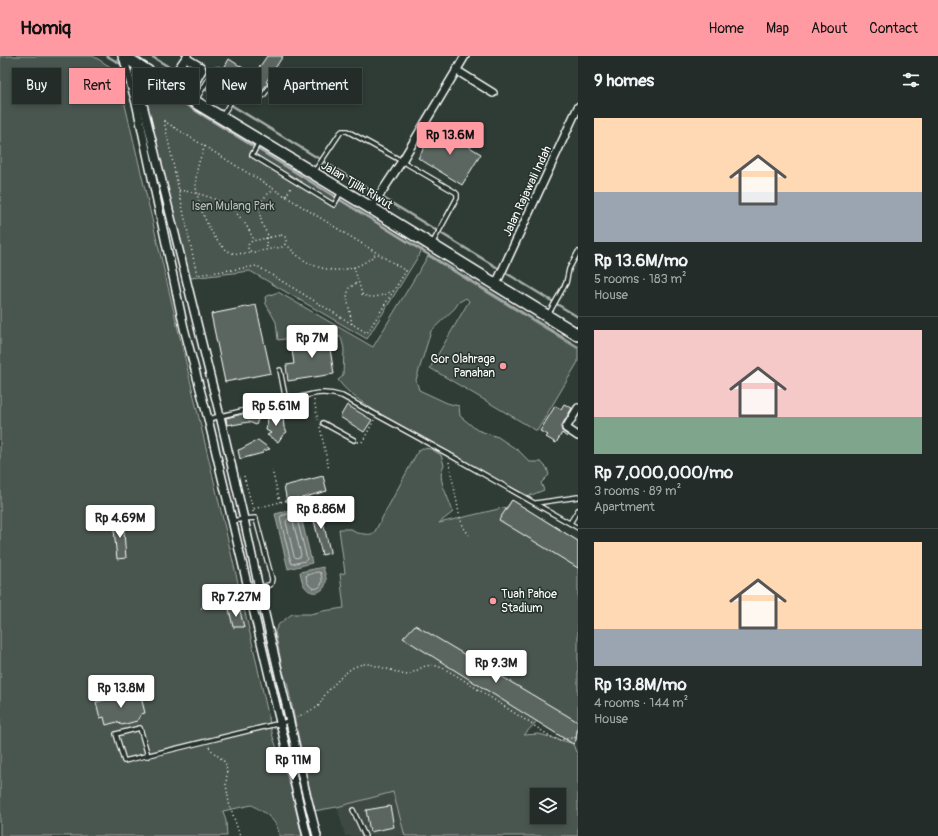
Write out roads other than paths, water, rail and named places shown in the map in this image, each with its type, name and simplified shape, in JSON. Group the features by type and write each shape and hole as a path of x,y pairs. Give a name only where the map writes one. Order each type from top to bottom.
{"highway":[{"name":"Jalan Tjilik Riwut","path":"123,56 142,68"},
{"name":"Jalan Tjilik Riwut","path":"199,104 578,335"}],"street":[{"path":"123,56 137,107 184,328 208,419 307,836"},
{"path":"371,208 402,161 465,56"},
{"path":"180,68 187,57 202,70 199,78"},
{"path":"138,65 135,72 220,416 244,518 258,588 290,720 304,789 317,836"},
{"path":"456,70 493,93"},
{"name":"Jalan Rajawali Indah","path":"496,284 578,107"},
{"path":"578,408 566,428 578,436"}],"lane":[{"path":"199,89 207,80"},
{"path":"261,97 269,88"},
{"path":"221,117 229,104"},
{"path":"313,173 340,134 345,130 455,192 457,194 456,199 432,245"},
{"path":"260,141 252,155 334,205 342,190"},
{"path":"547,316 566,283 570,269 578,252"},
{"path":"280,370 286,401"},
{"path":"208,419 322,392 333,393 342,396 448,454 578,528"},
{"path":"323,423 354,440"},
{"path":"536,504 578,497"},
{"path":"570,523 578,510"},
{"path":"232,521 244,518 255,518 272,581 269,585 258,588 250,593"},
{"path":"148,756 140,728 116,734 124,761 148,756 209,741 290,720"},
{"path":"353,810 365,836"}],"water":[{"path":"299,508 312,563 288,569 275,514"},
{"path":"323,567 326,577 325,586 320,591 311,592 303,584 300,572"}],"waterway":[{"path":"107,56 124,66"},
{"path":"151,56 578,317"},
{"path":"185,104 578,347"}],"place":[{"name":"Gor Olahraga Panahan","path":"503,366"},
{"name":"Tuah Pahoe Stadium","path":"493,601"}],"park label":[{"name":"Isen Mulang Park","path":"233,206"}]}
